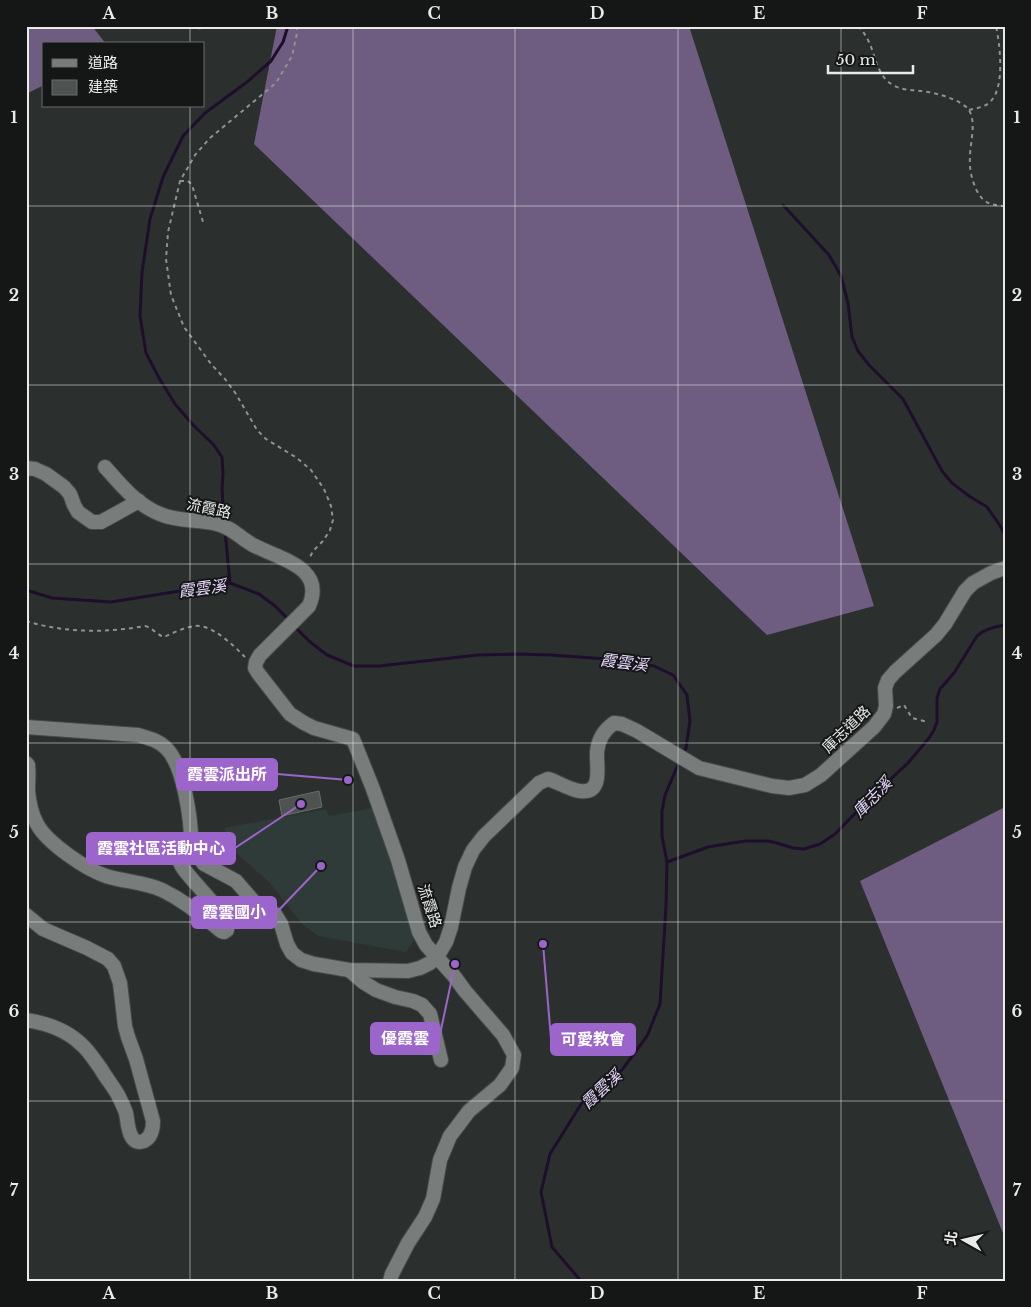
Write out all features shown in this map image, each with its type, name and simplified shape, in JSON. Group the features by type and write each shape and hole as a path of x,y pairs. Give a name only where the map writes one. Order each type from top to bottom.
{"street":[{"name":"流霞路","path":"104,467 139,501 161,515 217,524 233,530 250,544 292,562 304,570"},
{"path":"26,468 35,469 46,474 64,487 70,494 78,512 92,522 101,522 139,501"},
{"name":"庫志道路","path":"437,957 446,942 451,927 459,888 472,850 539,783 548,779 578,791 587,792 594,787 598,778 597,751 600,740 607,728 614,723 622,724 699,768 772,786 789,788 805,785 821,775 874,727 884,714 886,706 885,688 888,680 936,635 965,591 991,573 1005,568"},
{"path":"258,662 309,606 313,597 312,584 304,570"},
{"name":"流霞路","path":"258,662 265,683 290,714 314,728 353,739 398,860 419,932 426,945 503,1035 514,1055 512,1068 500,1085 469,1111 450,1136 440,1160 433,1199 425,1217 408,1243 390,1281"},
{"path":"26,727 138,735 153,739 165,747 174,758 180,773 191,833 191,848 204,864 236,881 255,903 275,914 281,924 292,953 301,960 349,970 408,971 420,968 437,957"},
{"path":"26,763 29,773 28,790 30,804 38,825 47,836 72,858 104,875 124,881 145,884 162,890 195,909 224,932 227,930 227,926 217,909 182,867 177,854 181,848 191,848"},
{"path":"26,915 42,929 87,948 108,959 114,966 120,983 125,1026 153,1121 153,1129 146,1140 135,1141 131,1136 126,1112 117,1092 83,1046 69,1034 50,1025 26,1020"},
{"path":"349,970 376,990 422,1005 430,1014 441,1060"}],"path":[{"path":"190,26 202,29 216,26"},
{"path":"297,26 292,56 276,83 210,138 195,155 180,181 168,232 166,259 171,295 184,327 236,394 257,430 266,439 297,458 311,470 324,489 331,506 332,520 330,530 313,551 304,570"},
{"path":"858,26 870,43 884,78 892,85 902,89 939,94 952,99 969,110 972,116 970,159 972,182 981,199 992,205 1005,206"},
{"path":"969,110 983,107 992,101 997,90 1000,74 1000,42 996,26"},
{"path":"180,181 188,181 192,185 203,222"},
{"path":"26,621 70,630 88,631 145,626 150,627 160,636 164,637 194,626 201,626 226,639 258,662"},
{"path":"884,714 904,705 912,718 928,722"}],"shaded area":[{"path":"26,26 92,26 104,42 42,42 42,86 26,94"},
{"path":"277,26 689,26 874,606 767,635 254,144"},
{"path":"1005,807 1005,1238 860,881"},
{"path":"373,808 416,938 406,952 318,936 303,925 269,882 232,849 224,828 326,809 329,816"}],"building":[{"path":"319,791 322,807 282,816 279,800"}],"waterway":[{"path":"224,522 222,457 213,444 175,404 146,353 140,316 142,272 150,219 163,177 183,136 205,113 247,82 271,61 283,42 288,26"},
{"path":"783,205 829,255 841,276 848,303 852,337 858,351 869,365 903,399 942,471 952,483 987,507 1005,535"},
{"path":"225,531 230,583"},
{"name":"霞雲溪","path":"26,590 52,598 111,602 230,583 259,594 289,620"},
{"name":"庫志溪","path":"667,862 708,847 745,841 768,841 804,849 820,844 835,834 908,763 929,738 937,722 937,698 940,689 954,673 977,636 990,629 1005,625"},
{"name":"霞雲溪","path":"295,627 327,655 354,666 379,666 478,655 516,654 621,660 654,666 673,675 687,695 690,721 686,748 683,754"},
{"name":"霞雲溪","path":"581,1281 552,1247 541,1192 550,1154 583,1101 622,1070 647,1036 660,1004 667,862 662,836 662,811 665,795 680,760"}],"place":[{"name":"霞雲派出所","path":"348,780"},
{"name":"霞雲社區活動中心","path":"301,804"},
{"name":"霞雲國小","path":"321,866"},
{"name":"可愛教會","path":"543,944"},
{"name":"優霞雲","path":"455,964"}]}
